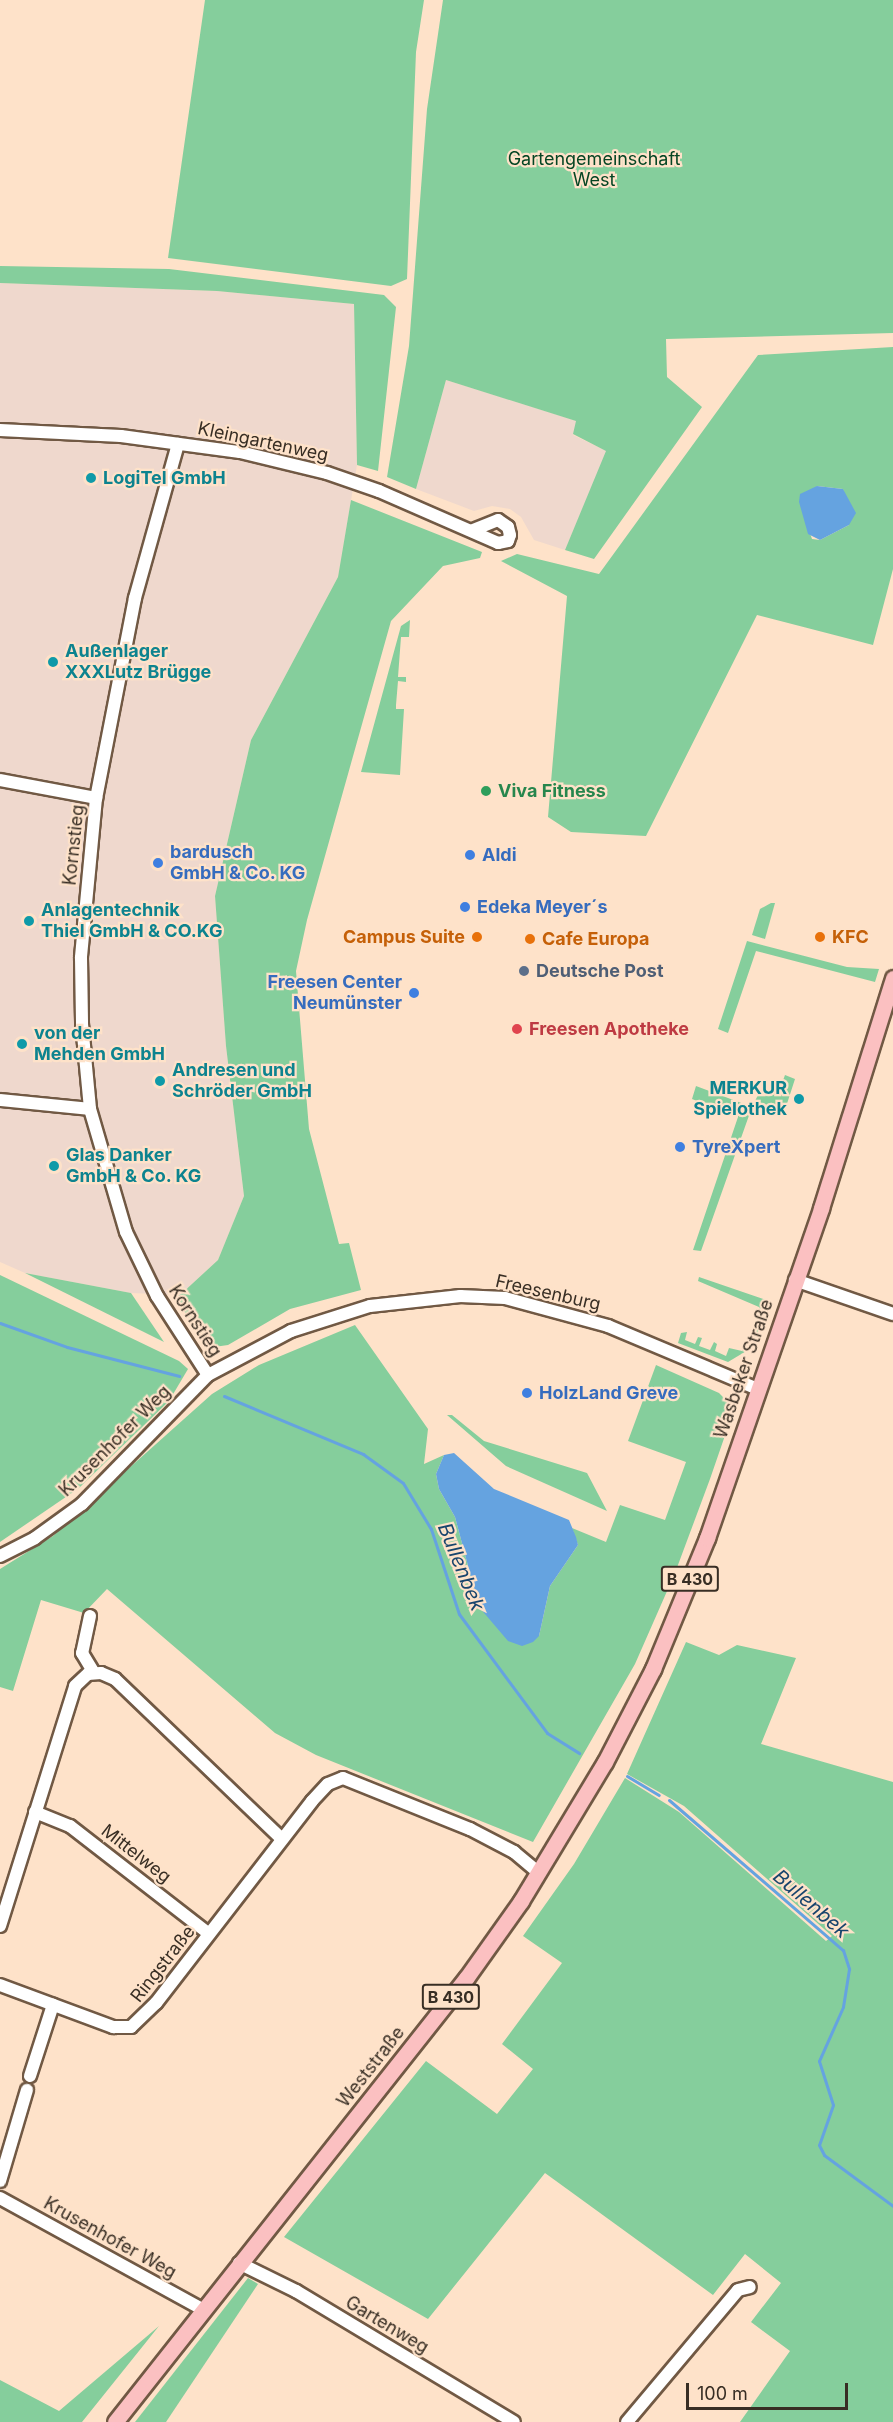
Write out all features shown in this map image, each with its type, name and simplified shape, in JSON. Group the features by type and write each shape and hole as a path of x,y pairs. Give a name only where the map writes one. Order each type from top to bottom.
{"main road":[{"name":"Wasbeker Straße","path":"605,1762 662,1647 707,1538 888,1018 893,978"},
{"name":"Weststraße","path":"115,2422 202,2309 467,1977 538,1872 605,1762"}],"street":[{"name":"Kleingartenweg","path":"0,430 121,436 240,452 327,473 473,530"},
{"name":"Kornstieg","path":"178,444 135,598 96,798 81,958 82,1024 90,1109 126,1232 157,1296 208,1375"},
{"path":"0,780 96,798"},
{"path":"0,1100 90,1109"},
{"path":"795,1281 893,1314"},
{"name":"Freesenburg","path":"194,1388 208,1375 251,1349 291,1331 359,1310 409,1299 460,1296 505,1298 579,1316 758,1389"},
{"name":"Krusenhofer Weg","path":"0,1556 35,1538 82,1504 194,1388"},
{"path":"90,1616 82,1653 94,1673 116,1679 282,1839"},
{"path":"0,1926 75,1686 94,1673"},
{"name":"Ringstraße","path":"0,1985 113,2027 131,2027 142,2020 282,1839 328,1784 343,1778 470,1829 514,1852 538,1872"},
{"name":"Mittelweg","path":"35,1812 70,1826 209,1934"},
{"path":"30,2076 53,2005"},
{"path":"0,2181 27,2090"},
{"name":"Krusenhofer Weg","path":"0,2198 202,2309"},
{"name":"Gartenweg","path":"238,2264 296,2291 514,2422"},
{"path":"627,2422 738,2290 750,2287"}],"shaded area":[{"path":"0,283 217,291 354,304 357,465 338,577 251,740 215,896 226,1046 244,1196 218,1260 180,1295 131,1293 25,1273 0,1262"},
{"path":"446,380 577,421 573,435 607,451 565,550 534,540 521,517 510,509 492,506 474,511 416,489"}],"green space":[{"path":"205,0 424,0 416,52 407,279 391,286 168,258"},
{"name":"Gartengemeinschaft West","path":"443,0 893,0 893,333 666,339 667,377 702,407 594,559 565,550 606,451 573,434 576,421 446,380 416,489 387,477 409,346 427,109"},
{"path":"0,266 169,269 384,295 396,307 378,471 357,465 354,304 217,291 0,283"},
{"path":"893,347 893,569 873,645 757,615 646,836 571,832 548,817 567,596 501,561 517,554 599,574 758,355","holes":["817,486 843,489 849,525 820,540 812,539 807,525"]},
{"path":"351,500 482,552 480,558 443,566 391,621 307,920 296,971 309,1129 339,1244 349,1243 361,1290 290,1309 228,1345 207,1348 174,1295 180,1295 218,1260 244,1196 226,1046 215,896 251,740 338,577"},
{"path":"410,620 409,637 401,637 398,677 406,677 406,682 398,681 396,705 396,709 404,709 400,775 361,772 401,626"},
{"path":"775,903 765,939 752,935 760,909"},
{"path":"747,941 847,967 879,969 875,982 756,951 728,1033 718,1029"},
{"path":"785,1075 795,1079 783,1116 752,1107 761,1089 778,1094"},
{"path":"696,1086 752,1107 701,1251 693,1250 738,1117 692,1099"},
{"path":"25,1273 131,1293 164,1342"},
{"path":"0,1275 179,1361 188,1369 169,1401 79,1488 0,1542"},
{"path":"699,1277 769,1301 757,1335 754,1334 762,1315 759,1307 698,1281"},
{"path":"355,1325 428,1429 424,1464 444,1455 436,1474 439,1489 455,1517 479,1607 539,1636 550,1586 578,1545 572,1528 606,1542 620,1505 665,1520 686,1462 628,1441 656,1365 719,1393 730,1404 730,1421 710,1479 675,1573 635,1664 533,1842 316,1755 275,1733 107,1589 84,1613 41,1600 13,1691 0,1687 0,1569 53,1536 212,1394 259,1365"},
{"path":"687,1332 685,1340 695,1344 698,1337 702,1338 699,1346 710,1350 714,1342 717,1344 715,1351 726,1356 729,1348 742,1351 753,1336 756,1338 748,1350 728,1362 678,1343 681,1333"},
{"path":"447,1415 452,1415 484,1441 587,1473 607,1511 506,1466"},
{"path":"686,1642 719,1655 737,1645 796,1658 761,1744 893,1782 893,2422 740,2422 790,2351 751,2322 781,2283 745,2254 713,2295 545,2173 428,2319 284,2237 426,2061 497,2114 533,2069 502,2044 562,1963 523,1936 574,1864 625,1778 679,1812 826,1941 832,1936 684,1806 627,1774"},
{"path":"248,2278 258,2284 166,2422 135,2422"},
{"path":"159,2326 82,2422 0,2422 0,2380 59,2411"}],"water":[{"path":"817,486 843,489 856,513 849,525 820,540 808,534 799,502 800,494"},
{"path":"454,1453 494,1489 569,1520 578,1545 550,1586 539,1636 533,1642 522,1646 508,1641 479,1607 455,1517 439,1489 436,1474 444,1455"}],"waterway":[{"name":"Bullenbek","path":"0,1323 67,1347 179,1376"},
{"name":"Bullenbek","path":"224,1396 363,1454 403,1483 431,1529 459,1614 547,1733 579,1753"},
{"name":"Bullenbek","path":"627,1776 659,1795"},
{"name":"Bullenbek","path":"669,1800 843,1950 849,1969 843,2007 819,2061 833,2105 819,2145 824,2155 893,2206"}],"place":[{"name":"LogiTel GmbH","path":"91,478"},
{"name":"Außenlager XXXLutz Brügge","path":"53,662"},
{"name":"Viva Fitness","path":"486,791"},
{"name":"Aldi","path":"470,855"},
{"name":"bardusch GmbH & Co. KG","path":"158,863"},
{"name":"Edeka Meyer´s","path":"465,907"},
{"name":"Anlagentechnik Thiel GmbH & CO.KG","path":"29,921"},
{"name":"Campus Suite","path":"477,937"},
{"name":"KFC","path":"820,937"},
{"name":"Cafe Europa","path":"530,939"},
{"name":"Deutsche Post","path":"524,971"},
{"name":"Freesen Center Neumünster","path":"414,993"},
{"name":"Freesen Apotheke","path":"517,1029"},
{"name":"von der Mehden GmbH","path":"22,1044"},
{"name":"Andresen und Schröder GmbH","path":"160,1081"},
{"name":"MERKUR Spielothek","path":"799,1099"},
{"name":"TyreXpert","path":"680,1147"},
{"name":"Glas Danker GmbH & Co. KG","path":"54,1166"},
{"name":"HolzLand Greve","path":"527,1393"}]}
